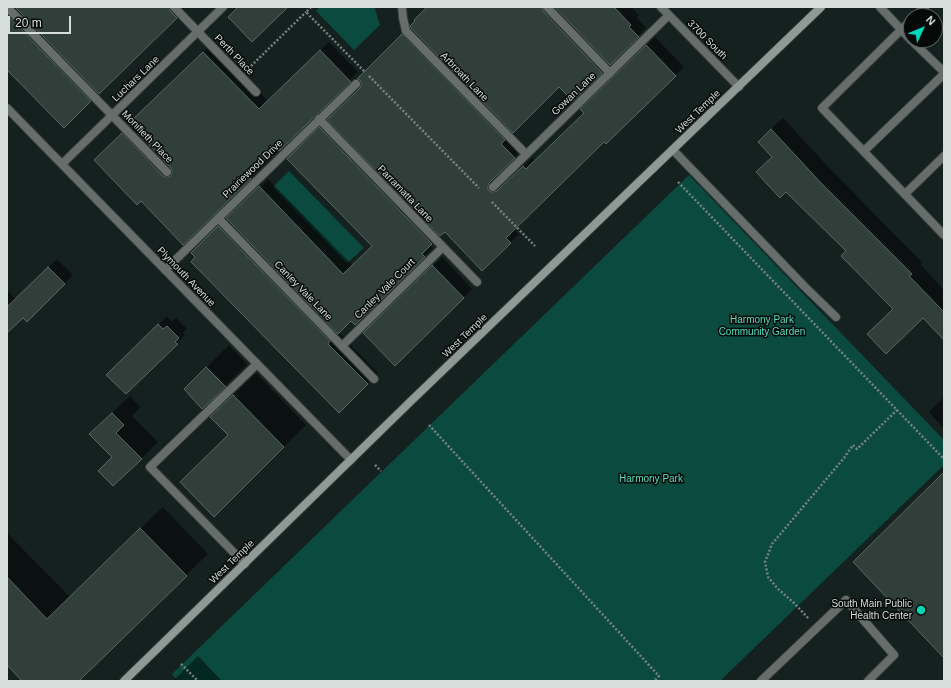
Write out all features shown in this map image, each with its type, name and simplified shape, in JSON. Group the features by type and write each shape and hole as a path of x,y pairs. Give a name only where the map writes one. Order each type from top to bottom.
{"street":[{"name":"Monifieth Place","path":"7,7 167,172"},
{"name":"Perth Place","path":"174,7 256,92"},
{"name":"Luchars Lane","path":"62,164 223,7"},
{"name":"Arbroath Lane","path":"402,7 406,31 526,154"},
{"path":"547,7 610,72"},
{"name":"3700 South","path":"661,7 739,87"},
{"name":"West Temple","path":"124,681 821,7"},
{"path":"880,7 901,30 822,108 944,235"},
{"name":"Gowan Lane","path":"493,187 669,16"},
{"path":"864,151 944,73 919,48"},
{"name":"Prairiewood Drive","path":"165,270 356,84"},
{"name":"Plymouth Avenue","path":"7,108 351,460"},
{"name":"Parramatta Lane","path":"319,119 477,282"},
{"path":"673,150 799,281 836,317"},
{"path":"905,194 944,156"},
{"name":"Canley Vale Lane","path":"218,218 374,379"},
{"name":"Canley Vale Court","path":"342,346 443,246"},
{"path":"245,564 150,467 257,364"},
{"path":"761,681 846,600 894,656 868,681"}],"path":[{"path":"240,76 311,7"},
{"path":"306,12 479,189"},
{"path":"678,182 944,459"},
{"path":"490,200 535,246"},
{"path":"817,628 768,577 765,562 772,544 844,458 853,445 857,449 897,410"},
{"path":"429,425 659,676 654,681"},
{"path":"375,465 381,471"},
{"path":"181,664 198,681"}],"green space":[{"path":"320,7 377,7 375,9 380,25 354,50 316,11"},
{"path":"289,171 364,248 347,263 273,187"},
{"name":"Harmony Park","path":"689,175 944,440 944,465 720,681 178,681 172,674"}],"building":[{"path":"15,7 169,7 170,11 177,18 99,94"},
{"path":"238,7 288,7 252,42 228,17"},
{"path":"427,7 542,7 543,11 602,73 573,101 559,87 513,133 411,28 410,26 415,21 414,20"},
{"path":"555,7 614,7 631,25 629,27 639,37 610,65"},
{"path":"7,15 91,101 64,128 7,70"},
{"path":"402,34 505,140 501,144 515,158 489,183 488,189 492,192 497,191 523,166 526,169 584,113 580,109 646,45 676,76 606,144 604,142 506,238 511,243 482,271 445,232 440,236 327,120 360,88 361,82 357,79"},
{"path":"320,50 351,82 279,151 277,148 248,176 251,179 183,245 141,201 137,205 94,160 122,133 163,176 171,176 171,168 130,125 134,121 132,120 203,52 259,109"},
{"path":"319,127 432,244 422,254 425,257 355,325 351,321 338,334 226,218 259,186 343,274 372,246 287,159"},
{"path":"771,129 823,185 912,274 909,276 944,312 944,340 923,318 886,354 867,334 893,309 841,256 846,251 786,192 780,198 756,172 772,157 758,142"},
{"path":"218,226 330,341 328,344 368,384 339,413 191,262 195,257 191,253"},
{"path":"432,265 464,298 395,366 363,333"},
{"path":"48,267 65,284 27,322 23,318 7,333 7,307"},
{"path":"158,324 163,329 167,326 179,338 175,342 178,344 126,394 106,375"},
{"path":"206,367 226,387 202,409 184,389"},
{"path":"233,395 284,447 214,517 180,482 228,435 210,417"},
{"path":"112,413 124,425 116,433 142,459 113,486 98,471 112,457 89,434"},
{"name":"South Main Public Health Center","path":"944,472 944,658 853,562"},
{"path":"140,528 187,576 79,681 22,681 7,665 7,577 47,619"}],"place":[{"name":"South Main Public Health Center","path":"921,610"}],"park label":[{"name":"Harmony Park Community Garden","path":"762,326"}]}
